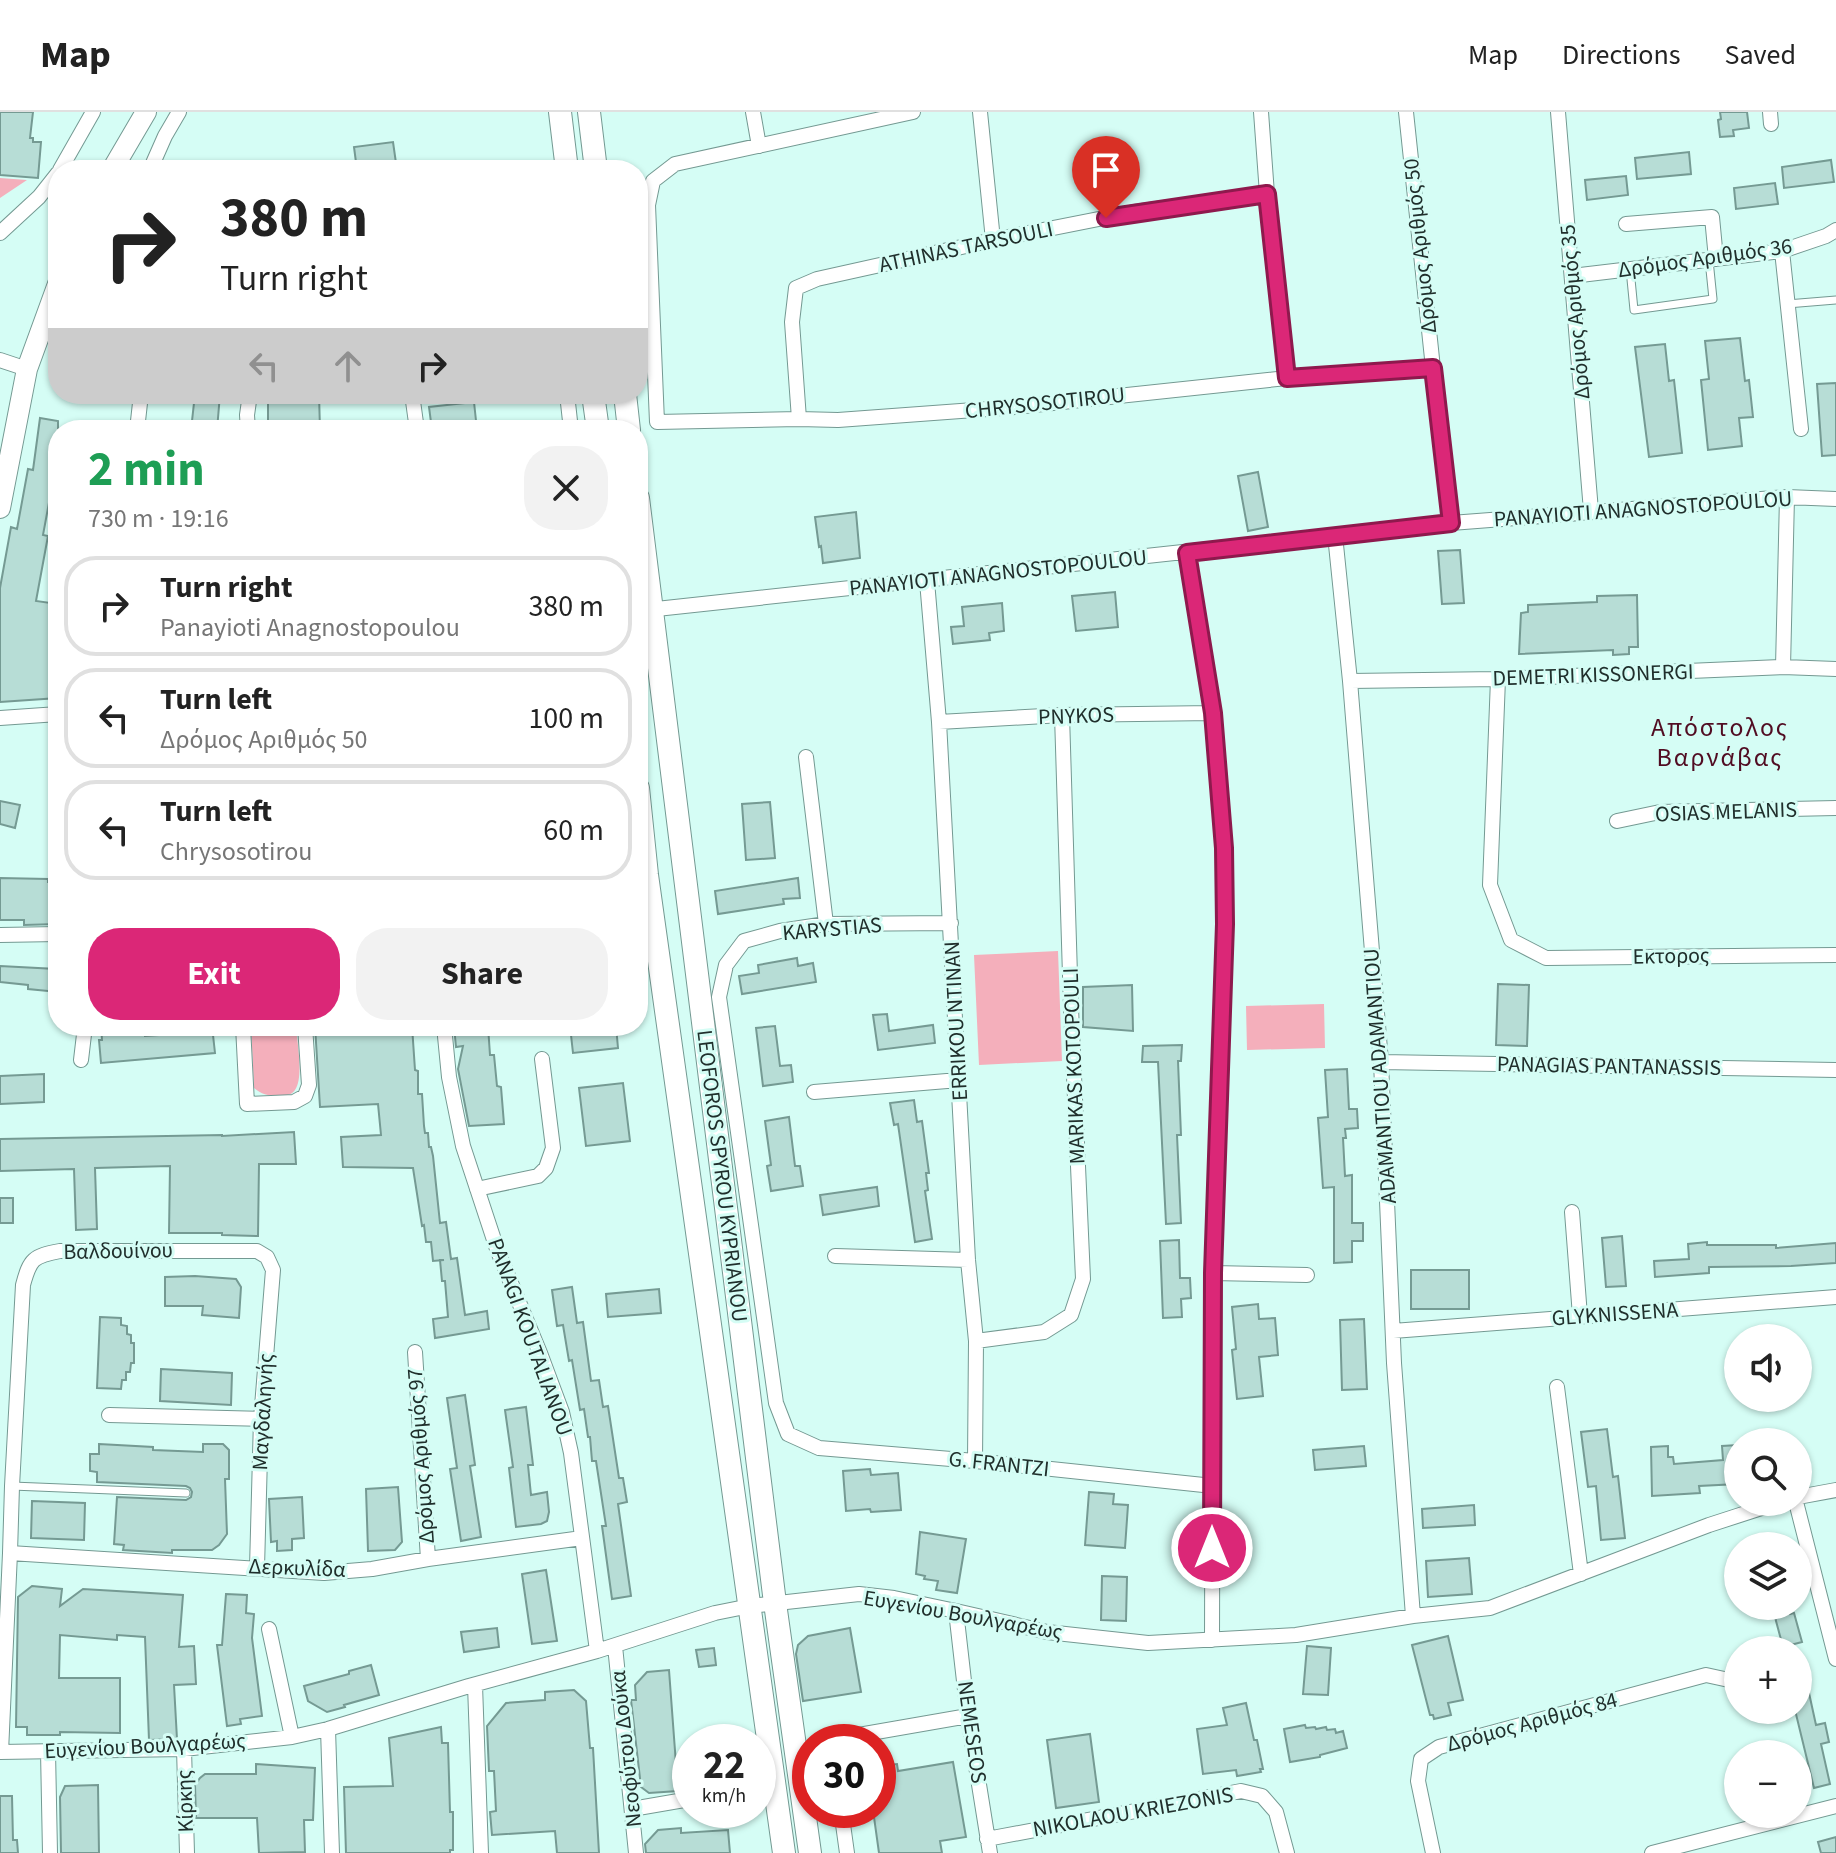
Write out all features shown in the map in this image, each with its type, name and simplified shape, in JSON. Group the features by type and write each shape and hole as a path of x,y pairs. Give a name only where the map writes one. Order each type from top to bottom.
{"main road":[{"path":"117,160 136,112"},
{"path":"119,160 146,112"},
{"path":"560,112 566,160"},
{"path":"589,112 595,160"},
{"path":"0,508 27,369 48,311"},
{"name":"LEOFOROS SPYROU KYPRIANOU","path":"648,633 810,1853"},
{"name":"LEOFOROS SPYROU KYPRIANOU","path":"648,917 784,1853"}],"street":[{"path":"65,160 93,112"},
{"path":"154,160 179,112"},
{"path":"753,112 759,146 913,112"},
{"path":"980,112 993,240"},
{"path":"1261,112 1287,378"},
{"name":"Δρόμος Αριθμός 50","path":"1406,112 1451,523"},
{"name":"Δρόμος Αριθμός 35","path":"1558,112 1591,511"},
{"name":"CHRYSOSOTIROU","path":"759,146 675,164 653,181 648,205 657,422 838,420 1015,407 1287,378 1433,368"},
{"path":"0,233 48,185"},
{"name":"ATHINAS TARSOULI","path":"799,419 792,322 796,288 817,279 993,240 1134,212 1267,194"},
{"path":"1626,224 1712,217 1712,259"},
{"name":"Δρόμος Αριθμός 36","path":"1572,276 1782,251 1836,230"},
{"path":"1782,251 1801,429"},
{"path":"0,360 27,369"},
{"path":"1783,667 1787,497"},
{"name":"PANAYIOTI ANAGNOSTOPOULOU","path":"648,610 1451,523 1787,497 1836,499"},
{"name":"ADAMANTIOU ADAMANTIOU","path":"1335,535 1381,1062 1393,1331 1413,1616"},
{"path":"1187,553 1213,713 1224,848 1225,924 1213,1273 1212,1640"},
{"name":"ERRIKOU NTINAN","path":"927,581 939,722 968,1260 976,1341 975,1461"},
{"name":"DEMETRI KISSONERGI","path":"1350,681 1498,679 1783,667 1836,669"},
{"name":"Εκτορος","path":"1498,679 1490,885 1511,940 1546,958 1836,955"},
{"name":"PNYKOS","path":"939,722 1062,715 1213,713"},
{"path":"0,718 48,715"},
{"name":"MARIKAS KOTOPOULI","path":"976,1341 1044,1332 1071,1315 1083,1279 1062,715"},
{"path":"806,757 826,924"},
{"name":"OSIAS MELANIS","path":"1617,821 1660,812 1836,808"},
{"name":"KARYSTIAS","path":"788,1434 776,1403 719,997 726,965 744,941 780,931 826,924 951,923"},
{"path":"0,935 48,934"},
{"path":"81,1060 84,1036"},
{"path":"244,1036 247,1104 294,1102 305,1096 309,1085 306,1036"},
{"name":"PANAGI KOUTALIANOU","path":"445,1036 449,1077 463,1146 497,1249 562,1412 571,1453 597,1651"},
{"path":"477,1189 538,1176 546,1168 553,1148 542,1059"},
{"name":"PANAGIAS PANTANASSIS","path":"1381,1062 1836,1070"},
{"path":"814,1092 959,1080"},
{"path":"1572,1212 1580,1316"},
{"name":"Βαλδουίνου","path":"0,1752 23,1285 29,1265 42,1254 60,1251 257,1251 267,1257"},
{"path":"835,1256 968,1260"},
{"name":"Μαγδαληνής","path":"257,1568 261,1419 273,1270 267,1257"},
{"path":"1213,1273 1307,1275"},
{"name":"GLYKNISSENA","path":"1393,1331 1836,1297"},
{"name":"Δρόμος Αριθμός 97","path":"415,1352 428,1559"},
{"path":"1557,1387 1581,1574"},
{"path":"109,1415 261,1419"},
{"name":"G. FRANTZI","path":"788,1434 819,1448 1213,1486"},
{"path":"1812,1496 1836,1490"},
{"name":"Ευγενίου Βουλγαρέως","path":"0,1752 184,1749 292,1737 615,1646 715,1613 859,1594 894,1598 1047,1632 1148,1643 1296,1635 1413,1616 1490,1608 1737,1516"},
{"path":"1801,1516 1836,1659"},
{"name":"Δερκυλίδα","path":"10,1553 324,1573 372,1569 582,1538"},
{"name":"NEMESEOS","path":"956,1611 988,1846"},
{"path":"269,1629 292,1737"},
{"name":"Νεοφύτου Δούκα","path":"615,1646 636,1853"},
{"name":"Δρόμος Αριθμός 84","path":"1433,1853 1418,1781 1421,1759 1439,1747 1706,1675 1724,1679"},
{"path":"475,1685 481,1853"},
{"path":"896,1729 968,1716"},
{"path":"328,1729 332,1853"},
{"name":"Κίρκης","path":"184,1749 187,1853"},
{"path":"48,1751 50,1853"},
{"name":"NIKOLAOU KRIEZONIS","path":"988,1846 1241,1791 1262,1796 1276,1812 1287,1853"},
{"path":"632,1809 672,1802"},
{"path":"1652,1853 1836,1806"},
{"path":"844,1828 847,1853"}],"lane":[{"path":"1630,269 1634,310 1713,299 1712,259"},
{"path":"1787,304 1836,300"},
{"path":"12,1486 186,1493"}],"shaded area":[{"path":"0,178 27,180 0,198"},
{"path":"1058,951 1062,1061 979,1065 974,955"},
{"path":"1324,1004 1325,1048 1247,1050 1246,1006"},
{"path":"251,1036 297,1036 299,1077 295,1090 285,1096 271,1096 254,1088"}],"building":[{"path":"0,112 33,112 30,138 33,142 41,142 38,178 0,175"},
{"path":"1720,112 1747,112 1749,128 1733,130 1734,136 1720,137"},
{"path":"393,142 396,160 356,160 354,147"},
{"path":"1689,152 1691,174 1637,179 1635,158"},
{"path":"1831,160 1834,182 1784,188 1782,167"},
{"path":"1626,176 1628,195 1587,200 1585,180"},
{"path":"1775,183 1778,204 1736,209 1734,188"},
{"path":"1740,338 1753,417 1739,418 1742,446 1708,450 1701,380 1709,379 1705,341"},
{"path":"1665,344 1669,381 1674,380 1682,453 1649,457 1635,347"},
{"path":"1836,383 1836,455 1822,456 1817,384"},
{"path":"194,404 219,404 218,420 192,420"},
{"path":"268,404 319,404 320,420 268,420"},
{"path":"474,404 476,420 431,420 429,407"},
{"path":"40,418 52,420 48,420 48,508 43,535 48,536 36,601 48,603 48,699 0,702 0,588 11,527 17,529 28,469 33,470"},
{"path":"1258,472 1268,527 1248,531 1238,476"},
{"path":"856,512 860,558 823,563 815,517"},
{"path":"1460,550 1464,603 1442,604 1438,551"},
{"path":"1115,592 1118,627 1076,631 1072,596"},
{"path":"1637,595 1638,647 1629,647 1629,654 1613,655 1613,650 1519,654 1521,613 1528,612 1528,605 1597,602 1597,596"},
{"path":"1002,603 1004,631 989,633 990,640 953,644 951,627 964,626 962,607"},
{"path":"0,801 20,805 15,828 0,824"},
{"path":"770,802 775,858 746,860 742,804"},
{"path":"0,878 48,879 48,924 24,925 24,920 0,920"},
{"path":"798,878 800,898 783,899 784,904 718,914 715,891"},
{"path":"797,958 798,966 813,963 816,982 742,994 739,976 759,973 758,965"},
{"path":"0,966 48,969 48,991 0,982"},
{"path":"1498,984 1529,985 1527,1046 1496,1045"},
{"path":"1132,985 1133,1031 1083,1027 1083,987"},
{"path":"887,1014 889,1031 933,1025 935,1043 878,1050 873,1015"},
{"path":"775,1026 780,1066 791,1065 793,1082 763,1086 756,1028"},
{"path":"102,1036 213,1036 215,1053 101,1063 99,1040 102,1040"},
{"path":"316,1036 413,1036 418,1094 422,1094 425,1133 428,1133 433,1156 440,1223 446,1222 451,1259 457,1258 465,1315 487,1311 489,1329 435,1338 433,1319 448,1317 445,1281 442,1281 440,1260 433,1261 431,1242 426,1242 413,1168 343,1167 341,1137 381,1135 378,1104 320,1107"},
{"path":"455,1036 489,1036 497,1086 501,1087 504,1124 469,1126 458,1069 463,1046 456,1047"},
{"path":"571,1036 617,1036 618,1048 573,1053"},
{"path":"1182,1045 1181,1061 1178,1061 1181,1135 1177,1135 1181,1223 1166,1224 1158,1062 1142,1062 1143,1046"},
{"path":"1347,1069 1349,1109 1357,1109 1358,1128 1345,1129 1345,1176 1352,1175 1352,1223 1363,1223 1363,1241 1352,1241 1352,1262 1334,1263 1334,1187 1323,1188 1318,1118 1328,1117 1325,1070"},
{"path":"44,1074 44,1102 0,1104 0,1076"},
{"path":"623,1083 630,1141 586,1146 579,1088"},
{"path":"914,1100 917,1122 922,1121 929,1173 926,1173 928,1190 925,1191 932,1239 915,1242 898,1124 894,1125 890,1103"},
{"path":"789,1117 795,1166 800,1166 803,1186 771,1191 765,1121"},
{"path":"294,1132 296,1164 259,1164 258,1236 169,1233 170,1166 95,1168 97,1229 76,1230 74,1169 0,1171 0,1139"},
{"path":"877,1187 879,1206 823,1215 820,1195"},
{"path":"0,1198 13,1198 13,1223 0,1223"},
{"path":"1622,1236 1626,1286 1606,1287 1602,1238"},
{"path":"1179,1240 1180,1278 1190,1278 1191,1298 1181,1299 1182,1317 1163,1318 1160,1241"},
{"path":"1707,1242 1707,1245 1776,1245 1776,1248 1836,1243 1836,1263 1709,1267 1709,1273 1655,1277 1654,1261 1689,1259 1688,1244"},
{"path":"1411,1270 1469,1270 1469,1309 1411,1309"},
{"path":"165,1277 236,1279 241,1287 239,1318 202,1315 203,1306 165,1306"},
{"path":"572,1287 577,1323 583,1322 591,1381 599,1380 603,1407 608,1406 619,1478 623,1478 627,1502 618,1504 631,1596 612,1599 602,1526 606,1526 596,1461 592,1461 590,1437 584,1409 580,1410 563,1325 557,1326 552,1290"},
{"path":"659,1289 661,1313 608,1317 606,1294"},
{"path":"1258,1304 1259,1319 1275,1318 1278,1355 1259,1357 1263,1396 1237,1399 1232,1307"},
{"path":"100,1317 121,1318 121,1325 127,1326 127,1334 131,1335 131,1343 134,1343 134,1363 131,1363 130,1372 126,1372 126,1380 122,1380 121,1389 97,1388"},
{"path":"1364,1319 1367,1389 1342,1390 1340,1320"},
{"path":"161,1369 232,1373 231,1405 160,1401"},
{"path":"465,1395 475,1465 470,1466 481,1537 461,1541 450,1469 457,1468 447,1398"},
{"path":"526,1407 533,1465 528,1465 531,1495 547,1492 549,1512 547,1521 541,1524 516,1527 509,1468 513,1467 505,1410"},
{"path":"1607,1429 1613,1477 1618,1476 1625,1538 1601,1540 1596,1486 1588,1487 1581,1432"},
{"path":"99,1444 203,1452 203,1444 223,1444 229,1450 229,1479 225,1479 227,1534 219,1545 212,1550 172,1550 172,1553 123,1550 124,1545 114,1544 117,1497 186,1500 192,1492 186,1486 97,1482 97,1472 90,1471 90,1454 99,1454"},
{"path":"1364,1446 1366,1466 1315,1470 1313,1450"},
{"path":"1668,1446 1668,1457 1673,1457 1674,1464 1723,1460 1724,1446 1724,1485 1699,1486 1700,1493 1652,1496 1651,1447"},
{"path":"870,1469 871,1475 898,1473 901,1510 846,1511 843,1471"},
{"path":"398,1487 402,1542 395,1550 368,1551 366,1489"},
{"path":"1089,1492 1114,1494 1113,1504 1128,1505 1125,1548 1085,1545"},
{"path":"302,1497 304,1538 292,1539 292,1550 277,1551 277,1541 271,1542 269,1499"},
{"path":"32,1501 85,1503 84,1540 31,1538"},
{"path":"1474,1505 1475,1525 1423,1528 1422,1509"},
{"path":"920,1532 966,1539 957,1593 936,1590 938,1581 916,1574"},
{"path":"1469,1558 1472,1594 1428,1597 1426,1561"},
{"path":"546,1570 557,1641 532,1644 522,1574"},
{"path":"1102,1576 1127,1577 1126,1621 1101,1620"},
{"path":"32,1586 62,1589 60,1606 83,1589 183,1595 179,1647 194,1646 196,1684 174,1685 177,1739 149,1740 145,1637 117,1635 117,1640 60,1635 59,1678 120,1678 120,1733 27,1735 27,1727 16,1727 18,1597"},
{"path":"226,1594 247,1595 246,1613 254,1614 252,1638 262,1716 240,1719 241,1724 227,1726 217,1645 222,1645"},
{"path":"1776,1620 1796,1620 1800,1636 1780,1636"},
{"path":"497,1628 499,1647 464,1652 461,1632"},
{"path":"850,1628 861,1692 803,1701 796,1654 798,1645 808,1636"},
{"path":"1448,1636 1463,1700 1448,1703 1451,1715 1434,1719 1430,1715 1412,1645"},
{"path":"1307,1646 1331,1648 1328,1695 1303,1694"},
{"path":"714,1648 716,1665 699,1667 696,1650"},
{"path":"371,1665 379,1695 327,1712 308,1701 304,1686"},
{"path":"669,1670 673,1724 672,1791 649,1793 641,1787 631,1700 636,1700 635,1685 647,1672"},
{"path":"574,1690 586,1701 590,1748 593,1748 599,1853 557,1853 555,1831 492,1835 490,1812 496,1811 494,1771 489,1771 487,1726 506,1703 545,1700 545,1692"},
{"path":"1246,1703 1263,1769 1237,1776 1236,1770 1203,1774 1197,1729 1227,1725 1223,1708"},
{"path":"1812,1707 1816,1725 1825,1723 1829,1742 1821,1744 1830,1784 1814,1788 1812,1740 1802,1740 1798,1724 1812,1724"},
{"path":"1305,1725 1306,1728 1335,1729 1336,1733 1343,1731 1347,1748 1290,1762 1284,1729"},
{"path":"441,1727 442,1743 448,1743 453,1850 450,1853 346,1853 344,1787 393,1786 389,1738"},
{"path":"1090,1734 1099,1802 1056,1808 1047,1740"},
{"path":"953,1762 966,1837 940,1841 942,1853 879,1853 876,1828 896,1828 896,1764 898,1771"},
{"path":"256,1764 315,1768 313,1820 304,1820 305,1852 259,1853 257,1818 196,1818 195,1785 200,1778 205,1774 256,1774"},
{"path":"98,1785 99,1853 61,1853 60,1797 65,1786"},
{"path":"0,1796 12,1796 13,1840 17,1840 18,1853 0,1853"},
{"path":"681,1828 681,1833 728,1830 730,1853 646,1853 645,1844 658,1830"},
{"path":"1836,1837 1836,1853 1821,1853 1818,1842"}],"district":[{"name":"Απόστολος Βαρνάβας","path":"1720,742"}],"route":[{"path":"1106,218 1267,194 1287,378 1433,368 1451,523 1187,553 1213,713 1224,848 1225,924 1213,1273 1212,1548"}]}
